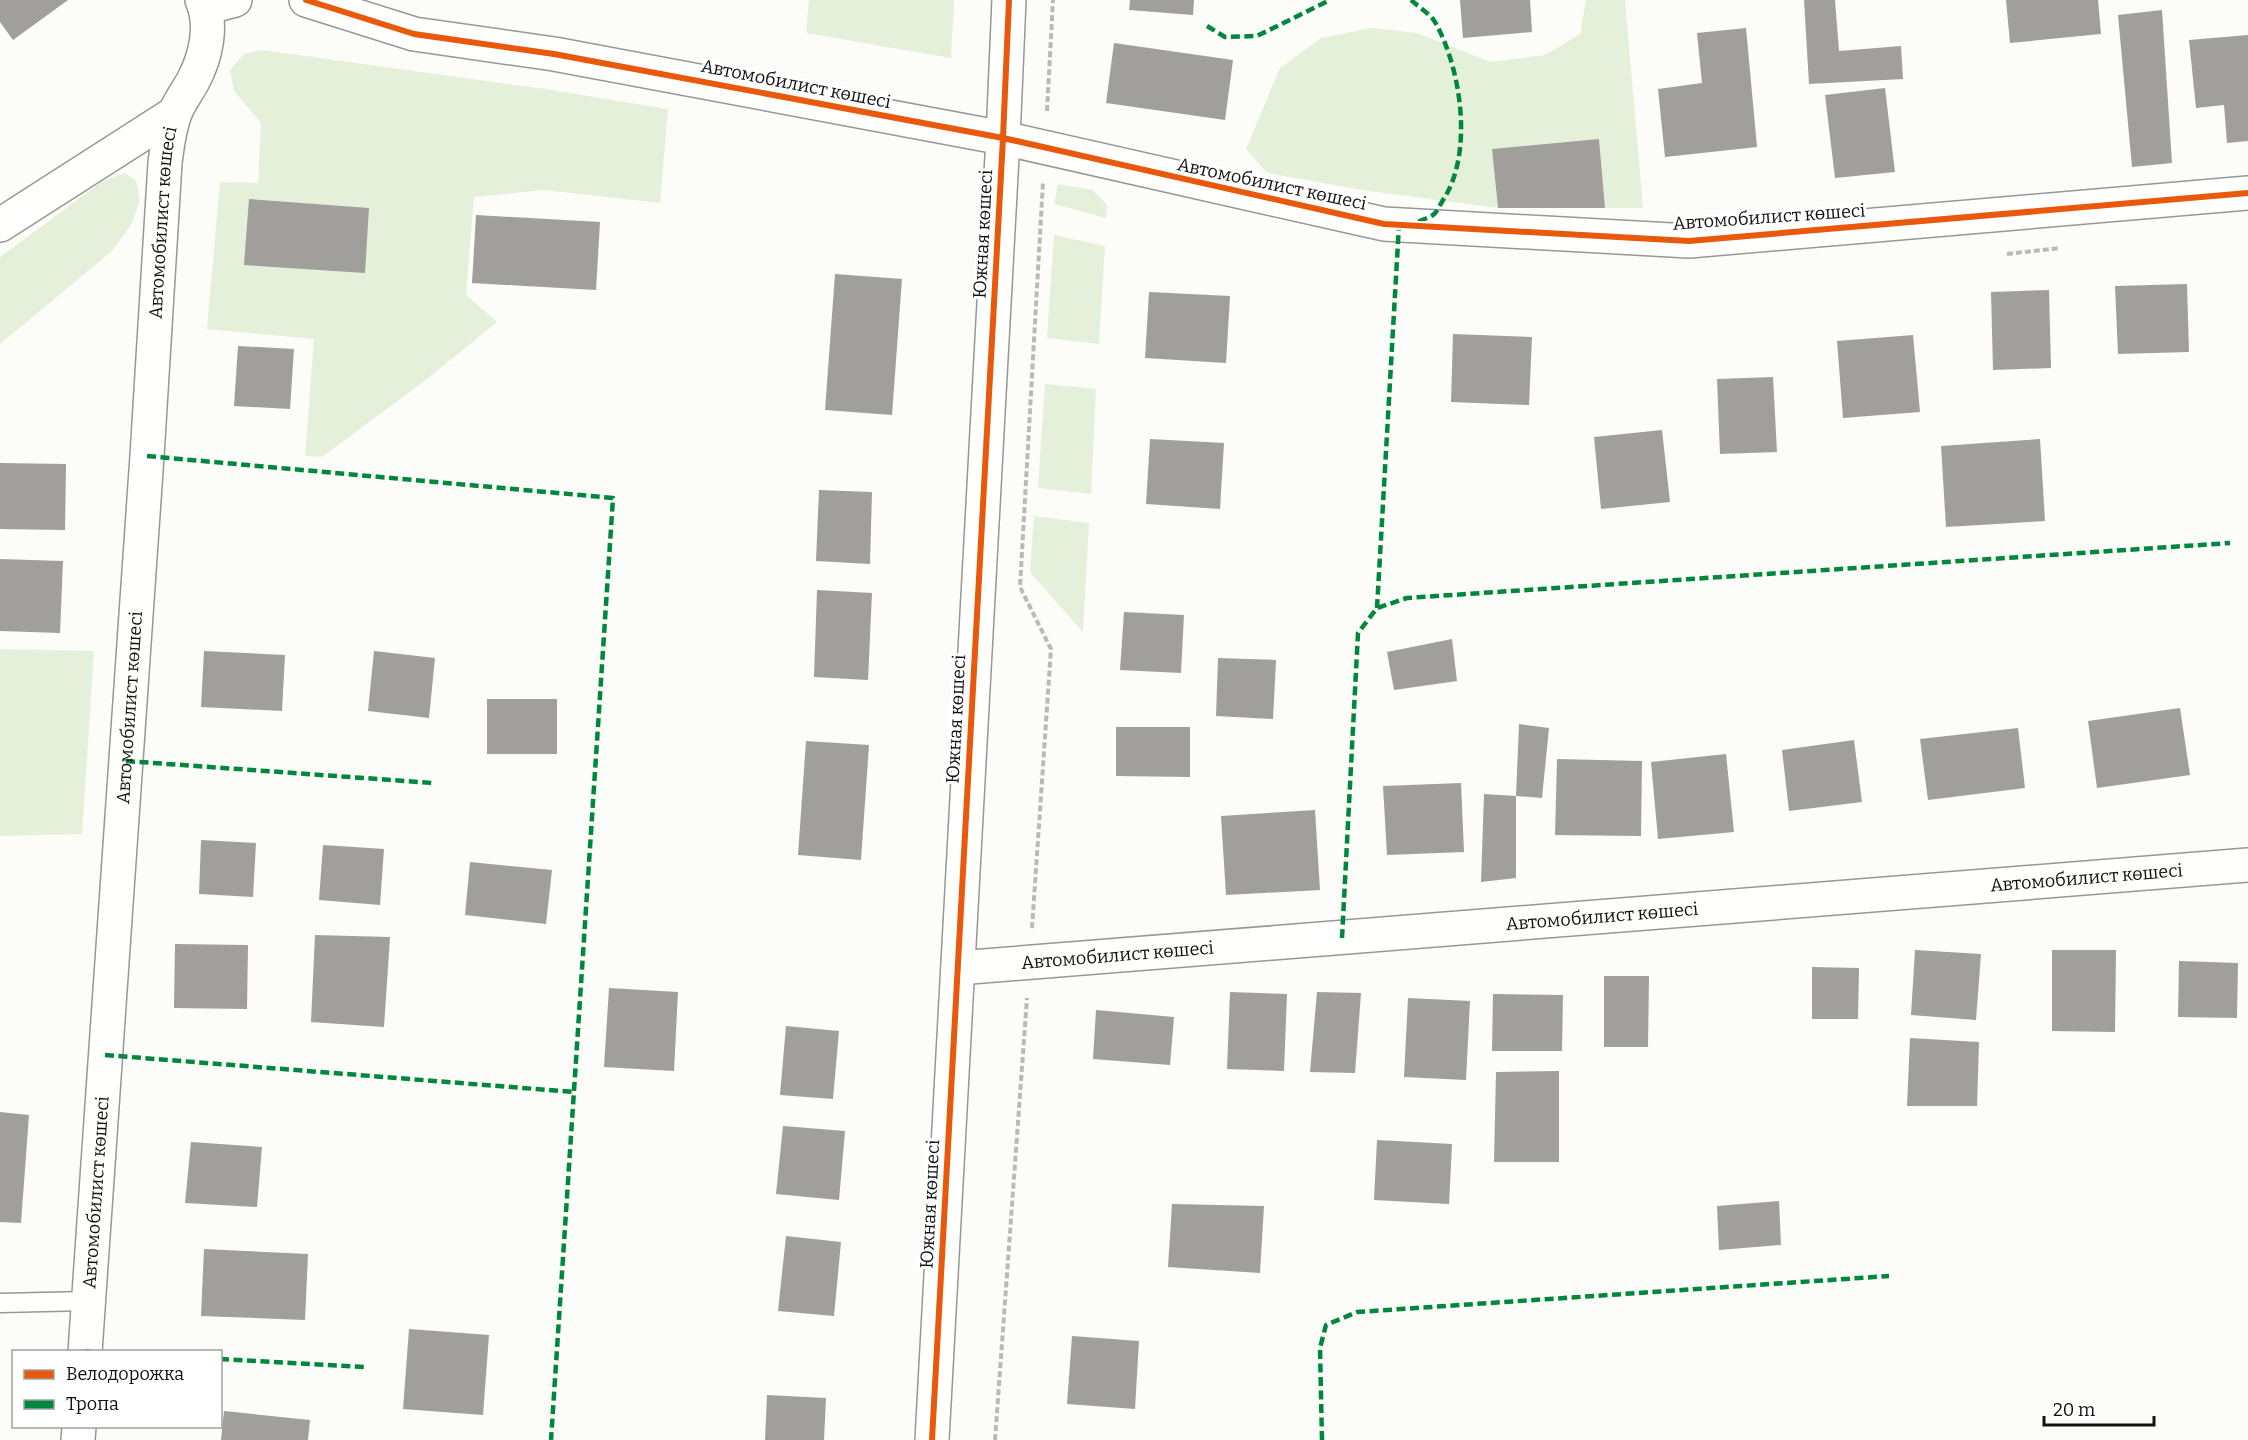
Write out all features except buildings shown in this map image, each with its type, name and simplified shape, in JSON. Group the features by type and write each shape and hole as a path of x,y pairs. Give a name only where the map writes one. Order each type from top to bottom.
{"street":[{"name":"Автомобилист көшесі","path":"306,0 414,34 554,54 1003,138 1384,224 1689,241 2248,193"},
{"name":"Южная көшесі","path":"932,1440 1009,0"},
{"name":"Автомобилист көшесі","path":"85,1350 168,137 175,113 202,61 214,2"},
{"name":"Автомобилист көшесі","path":"0,225 175,113"},
{"name":"Автомобилист көшесі","path":"958,968 2248,865"}],"lane":[{"path":"113,153 135,149 147,154 156,167 163,191"},
{"name":"Автомобилист көшесі","path":"0,1303 88,1301"}],"path":[{"path":"995,1440 1051,649 1020,587 1053,0"}],"green space":[{"path":"809,0 954,0 951,58 806,33"},
{"path":"1586,0 1625,0 1643,208 1605,208 1599,139 1492,149 1498,208 1362,190 1267,173 1246,149 1280,68 1321,38 1372,28 1417,33 1491,62 1545,55 1580,34"},
{"path":"262,50 552,90 668,109 660,203 544,190 474,197 466,295 497,322 427,379 322,457 305,456 314,339 207,329 220,182 258,183 261,123 234,91 230,70 244,54"},
{"path":"125,173 136,181 140,200 131,225 112,251 0,344 0,257 103,181"},
{"path":"1058,184 1093,190 1107,205 1106,218 1054,204"},
{"path":"1054,235 1105,246 1099,344 1047,338"},
{"path":"1045,384 1096,389 1091,494 1038,488"},
{"path":"1034,516 1089,523 1083,632 1030,572"},
{"path":"0,649 94,651 82,834 0,836"}],"marked path":[{"path":"1207,26 1225,37 1257,36 1330,0"},
{"path":"1411,0 1433,19 1444,41 1457,86 1461,135 1453,181 1433,215 1416,223"},
{"path":"1377,608 1399,225"},
{"path":"147,456 613,498 551,1440"},
{"path":"1342,938 1358,633 1377,608 1407,598 2230,543"},
{"path":"126,761 433,783"},
{"path":"105,1055 574,1092"},
{"path":"1322,1440 1320,1348 1326,1325 1357,1312 1889,1276"},
{"path":"222,1359 365,1367"}],"cycle path":[{"path":"306,0 414,34 554,54 1003,138 1384,224 1689,241 2248,193"},
{"path":"932,1440 1009,0"}]}
